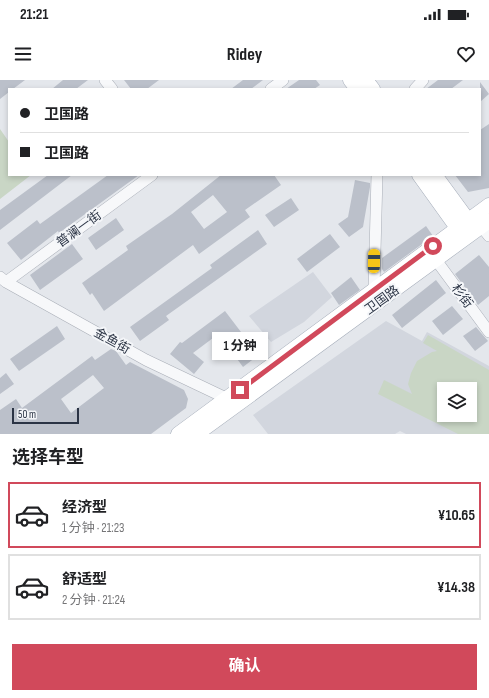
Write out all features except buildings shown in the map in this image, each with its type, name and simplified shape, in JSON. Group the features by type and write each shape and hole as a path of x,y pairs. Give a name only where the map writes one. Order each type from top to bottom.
{"main road":[{"path":"366,80 372,88"},
{"path":"420,176 463,224"},
{"path":"436,176 470,236"},
{"name":"卫国路","path":"178,434 489,205"},
{"name":"卫国路","path":"197,434 436,260 470,236 487,228"}],"street":[{"path":"105,80 111,88"},
{"path":"272,88 283,80"},
{"path":"416,88 423,80"},
{"name":"普澜一街","path":"3,280 151,176"},
{"path":"374,290 376,176"},
{"name":"杉街","path":"436,260 489,332"},
{"name":"金鱼街","path":"3,280 146,360 228,398"}],"shaded area":[{"path":"313,272 332,297 304,322 271,342 249,316"},
{"path":"386,321 422,341 427,332 489,366 489,434 406,434 400,431 395,434 268,434 253,415"}],"green space":[{"path":"0,129 8,141 8,176 30,176 0,199"},
{"path":"428,335 489,370 489,434 458,434 378,394 384,380 412,394 408,384 411,373 417,361 432,352 437,351 423,343"}],"route":[{"path":"240,390 433,246"}]}
